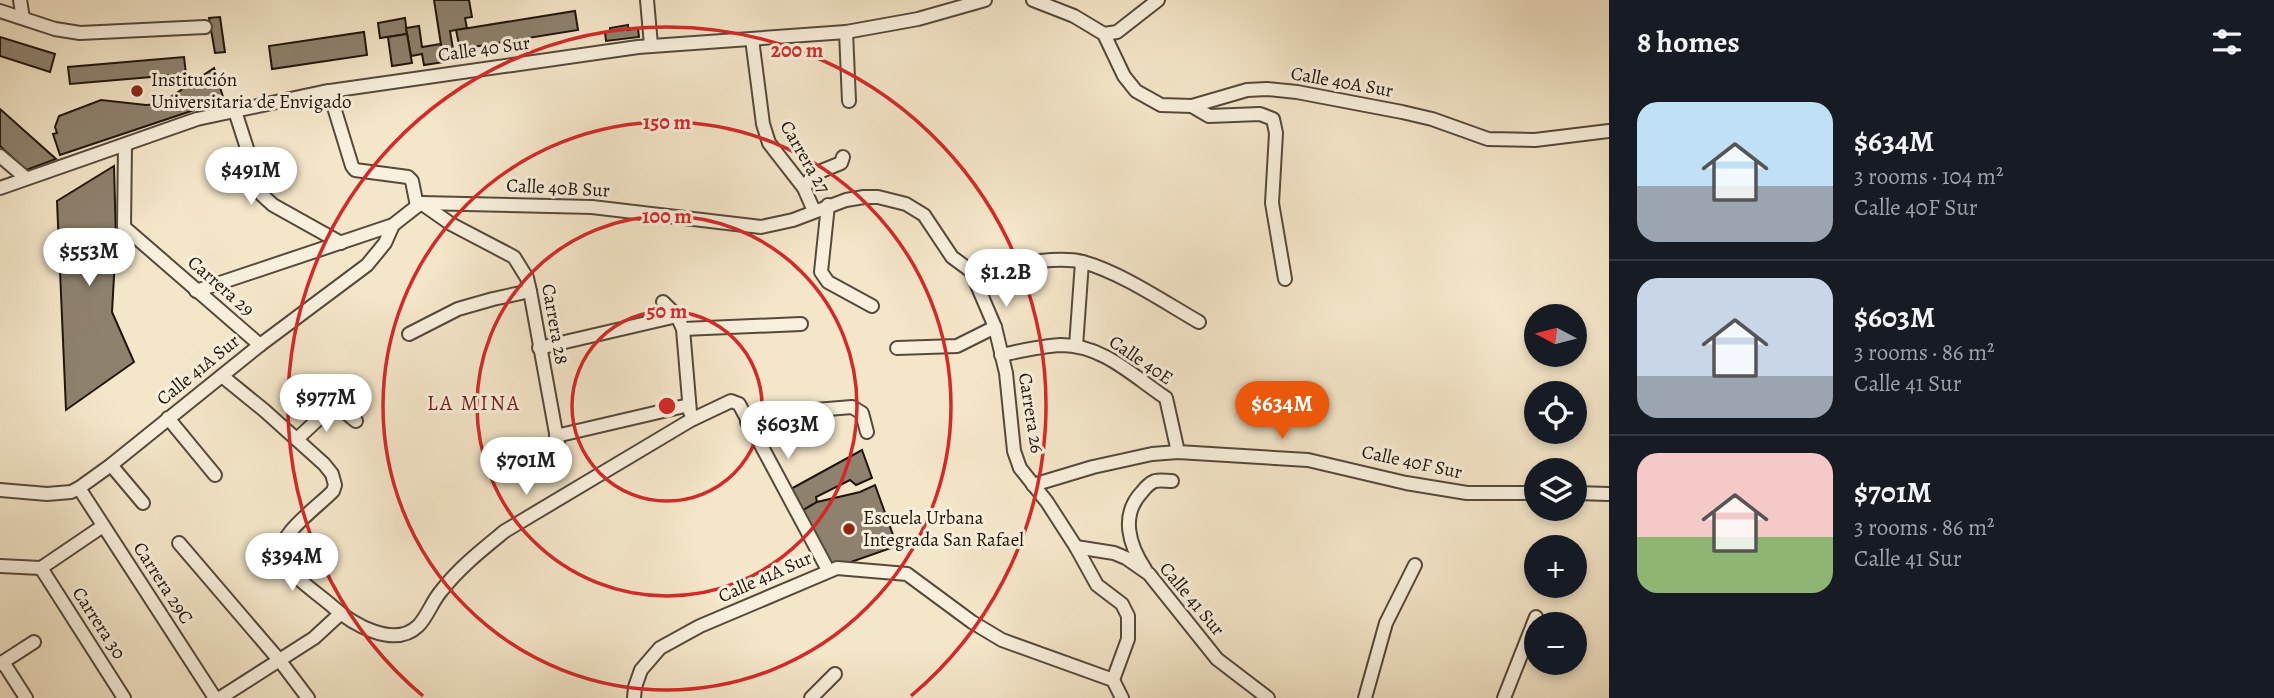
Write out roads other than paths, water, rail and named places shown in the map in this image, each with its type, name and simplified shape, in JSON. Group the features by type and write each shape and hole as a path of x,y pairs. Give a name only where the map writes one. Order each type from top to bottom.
{"street":[{"path":"22,0 23,18"},
{"path":"647,0 651,46"},
{"name":"Calle 40 Sur","path":"0,188 197,119 329,91 651,46 846,32 918,19 985,0"},
{"path":"1033,0 1086,22 1104,34 1117,32 1158,0"},
{"path":"0,10 55,29 80,33 205,27"},
{"path":"846,32 849,101"},
{"name":"Calle 40A Sur","path":"1104,34 1124,76 1136,91 1161,105 1192,106 1247,90 1267,89 1402,112 1432,119 1488,139 1535,141 1609,131"},
{"name":"Carrera 27","path":"752,39 763,124 769,143 804,188 814,211"},
{"path":"196,291 393,225 419,205 412,181 408,177 355,170 329,91"},
{"path":"1192,106 1209,116 1260,114 1273,120 1276,133 1272,203 1285,279"},
{"path":"235,111 262,195 273,205 341,243"},
{"name":"Carrera 29","path":"125,145 124,227 260,345"},
{"path":"0,156 26,178"},
{"path":"804,188 814,174 841,163 843,157"},
{"name":"Calle 40B Sur","path":"419,205 592,207 761,227 776,225 828,205 864,197 891,199"},
{"name":"Carrera 26","path":"891,199 924,215 953,257 971,271 995,327 1006,373 1014,451 1020,468 1076,547 1097,585 1122,604 1128,616 1128,639 1113,680"},
{"name":"Carrera 28","path":"419,205 514,257 527,278 562,466"},
{"path":"828,205 821,272 828,282 872,306"},
{"name":"Calle 41A Sur","path":"0,490 47,494 71,492 79,488 260,345 367,265 385,243 393,225"},
{"path":"1076,346 1082,262"},
{"path":"971,271 1033,263 1082,262 1124,281 1199,322"},
{"path":"409,334 458,309 530,291"},
{"path":"663,302 677,316 683,329 691,420"},
{"path":"539,348 677,316"},
{"path":"683,329 800,324"},
{"path":"897,348 957,346 995,327"},
{"name":"Calle 40E","path":"1001,355 1059,345 1076,346 1113,360 1166,398 1178,452"},
{"path":"222,376 298,439 332,474 335,485 333,491 302,520 281,545 279,552 283,563 340,614 369,629 396,636 404,635 421,623 443,587 505,531 691,420 722,404 735,401 828,570"},
{"path":"556,436 689,405"},
{"path":"747,422 779,413 852,407 863,413 867,432"},
{"path":"298,439 327,411 345,412 356,421"},
{"path":"168,418 215,475"},
{"name":"Calle 40F Sur","path":"1033,485 1093,467 1152,454 1178,452 1308,460 1467,493 1524,493"},
{"path":"111,465 143,503"},
{"path":"1149,574 1134,550 1129,528 1129,511 1150,484 1172,481"},
{"name":"Carrera 29C","path":"79,488 218,698"},
{"path":"1587,493 1609,494"},
{"path":"0,566 41,568 103,526"},
{"path":"179,544 280,661 308,698"},
{"name":"Calle 41 Sur","path":"1076,547 1114,553 1149,574 1217,659 1269,698"},
{"path":"1365,698 1386,623 1415,565"},
{"name":"Carrera 30","path":"41,568 124,698"},
{"name":"Calle 41A Sur","path":"634,698 641,670 660,648 700,626 837,568 907,574 972,622 1002,640 1113,680"},
{"path":"218,698 314,638 340,614"},
{"path":"26,698 2,663 34,642"},
{"path":"1504,698 1524,646"},
{"path":"811,698 835,674"},
{"path":"1113,680 1122,697"}],"place":[{"name":"Institución Universitaria de Envigado","path":"137,91"},
{"name":"Escuela Urbana Integrada San Rafael","path":"849,529"}],"district":[{"name":"LA MINA","path":"474,403"}]}
